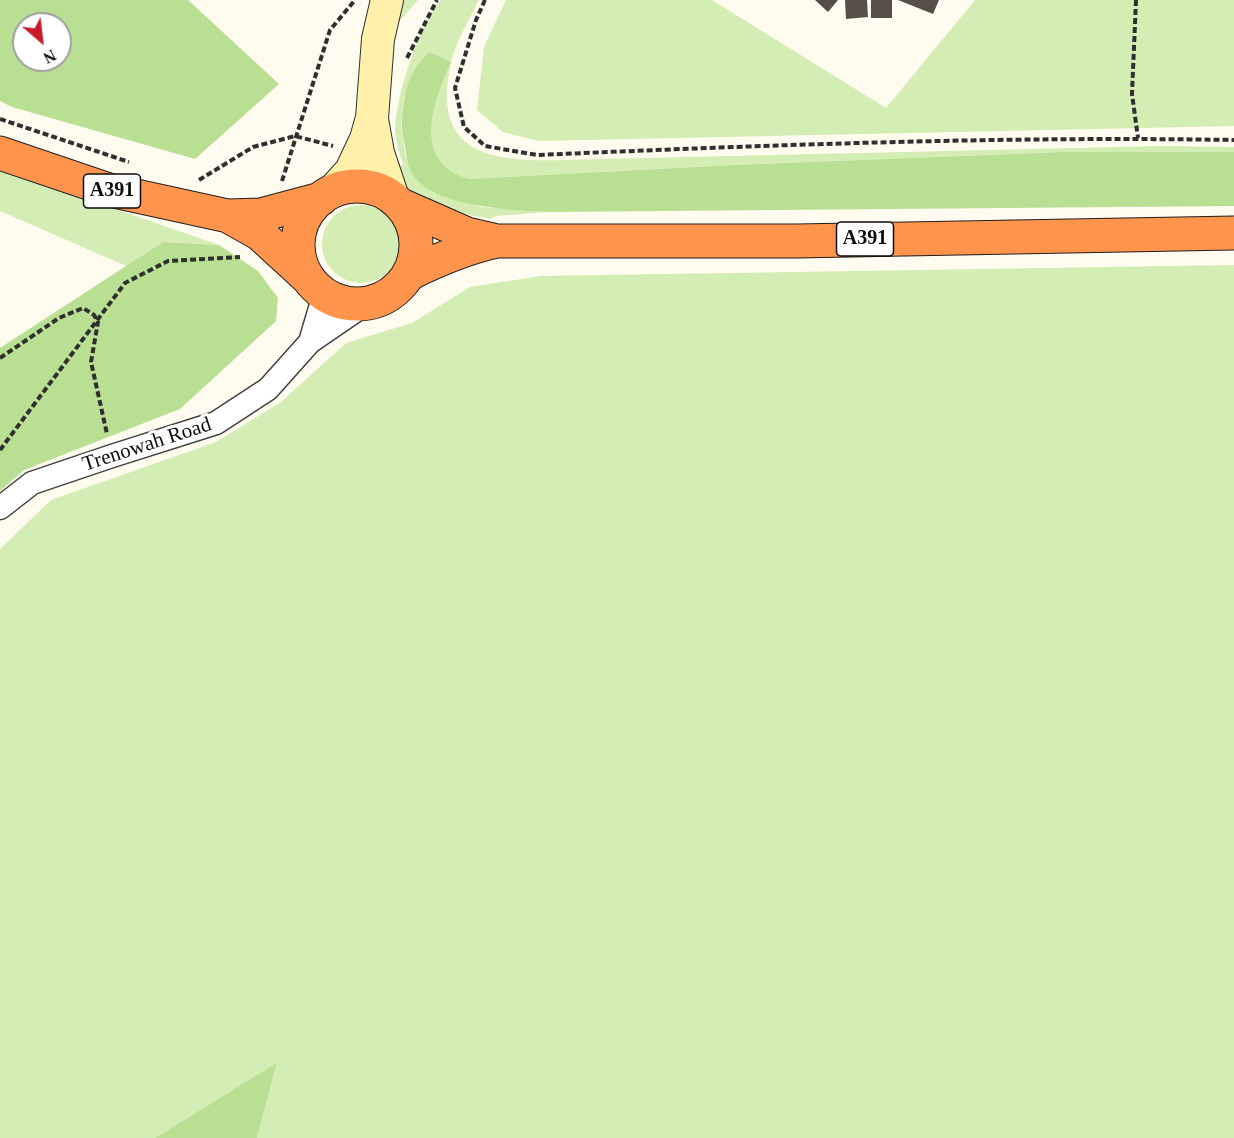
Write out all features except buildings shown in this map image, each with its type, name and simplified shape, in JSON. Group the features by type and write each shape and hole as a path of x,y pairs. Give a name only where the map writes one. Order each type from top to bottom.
{"highway":[{"name":"A391","path":"0,153 109,190 228,216 261,215 269,225 326,195"},
{"path":"269,225 315,286 327,296 346,303 367,303 387,296 403,282 409,274 416,254 417,243 412,222 397,201 384,192 364,186 342,188 326,195 306,216 299,238 301,261 315,286"},
{"name":"A391","path":"397,201 467,234 497,242"},
{"name":"A391","path":"409,274 436,260 472,246 497,242 796,241 1234,233"}],"street":[{"path":"326,195 351,171 366,139 372,118 378,39 387,0"},
{"path":"372,118 378,153 397,201"},
{"name":"Trenowah Road","path":"310,342 321,306 315,286"},
{"name":"Trenowah Road","path":"0,508 32,483 216,423 268,389 310,342 367,303"}],"path":[{"path":"0,450 125,283 168,261 260,256 295,136 330,30 355,0"},
{"path":"405,65 407,55 437,0"},
{"path":"485,0 476,20 455,88 464,127 485,146 537,155 869,143 1138,138 1234,140"},
{"path":"1136,0 1132,94 1138,138"},
{"path":"0,119 131,163"},
{"path":"198,182 254,147 295,136 359,154"},
{"path":"0,358 59,318 83,308 94,315 98,322 91,362 112,456"}],"green space":[{"path":"0,0 188,0 279,84 195,159 12,107 0,101"},
{"path":"399,0 418,0 397,24"},
{"path":"441,0 479,0 459,39 451,63 447,100 453,126 468,143 489,154 514,159 573,160 1160,146 1234,147 1234,152 1063,152 732,165 469,179 451,171 439,159 433,145 434,112 438,94 451,62 404,97 401,124 406,158 434,192 482,207 549,212 496,216 490,219 450,210 423,199 411,191 395,169 403,165 395,129 404,80 424,27"},
{"path":"506,0 712,0 886,108 975,0 1234,0 1234,126 538,141 503,132 477,110 484,47"},
{"path":"429,52 451,62 438,94 434,112 433,145 439,159 451,171 469,179 732,165 1063,152 1234,152 1234,206 549,212 477,205 440,195 425,187 414,176 409,165 402,128 405,99 412,75"},
{"path":"0,169 219,245 163,242 126,266 0,211"},
{"path":"361,205 376,208 393,222 400,244 397,259 383,276 361,283 346,280 329,266 322,244 325,229 339,212"},
{"path":"163,242 219,245 258,271 278,298 276,321 180,409 24,470 0,491 0,348"},
{"path":"1234,265 1234,1138 257,1138 277,1064 155,1138 0,1138 0,549 51,500 216,442 281,402 346,343 412,323 470,287 541,276"},
{"path":"277,1063 257,1138 155,1138"}]}
